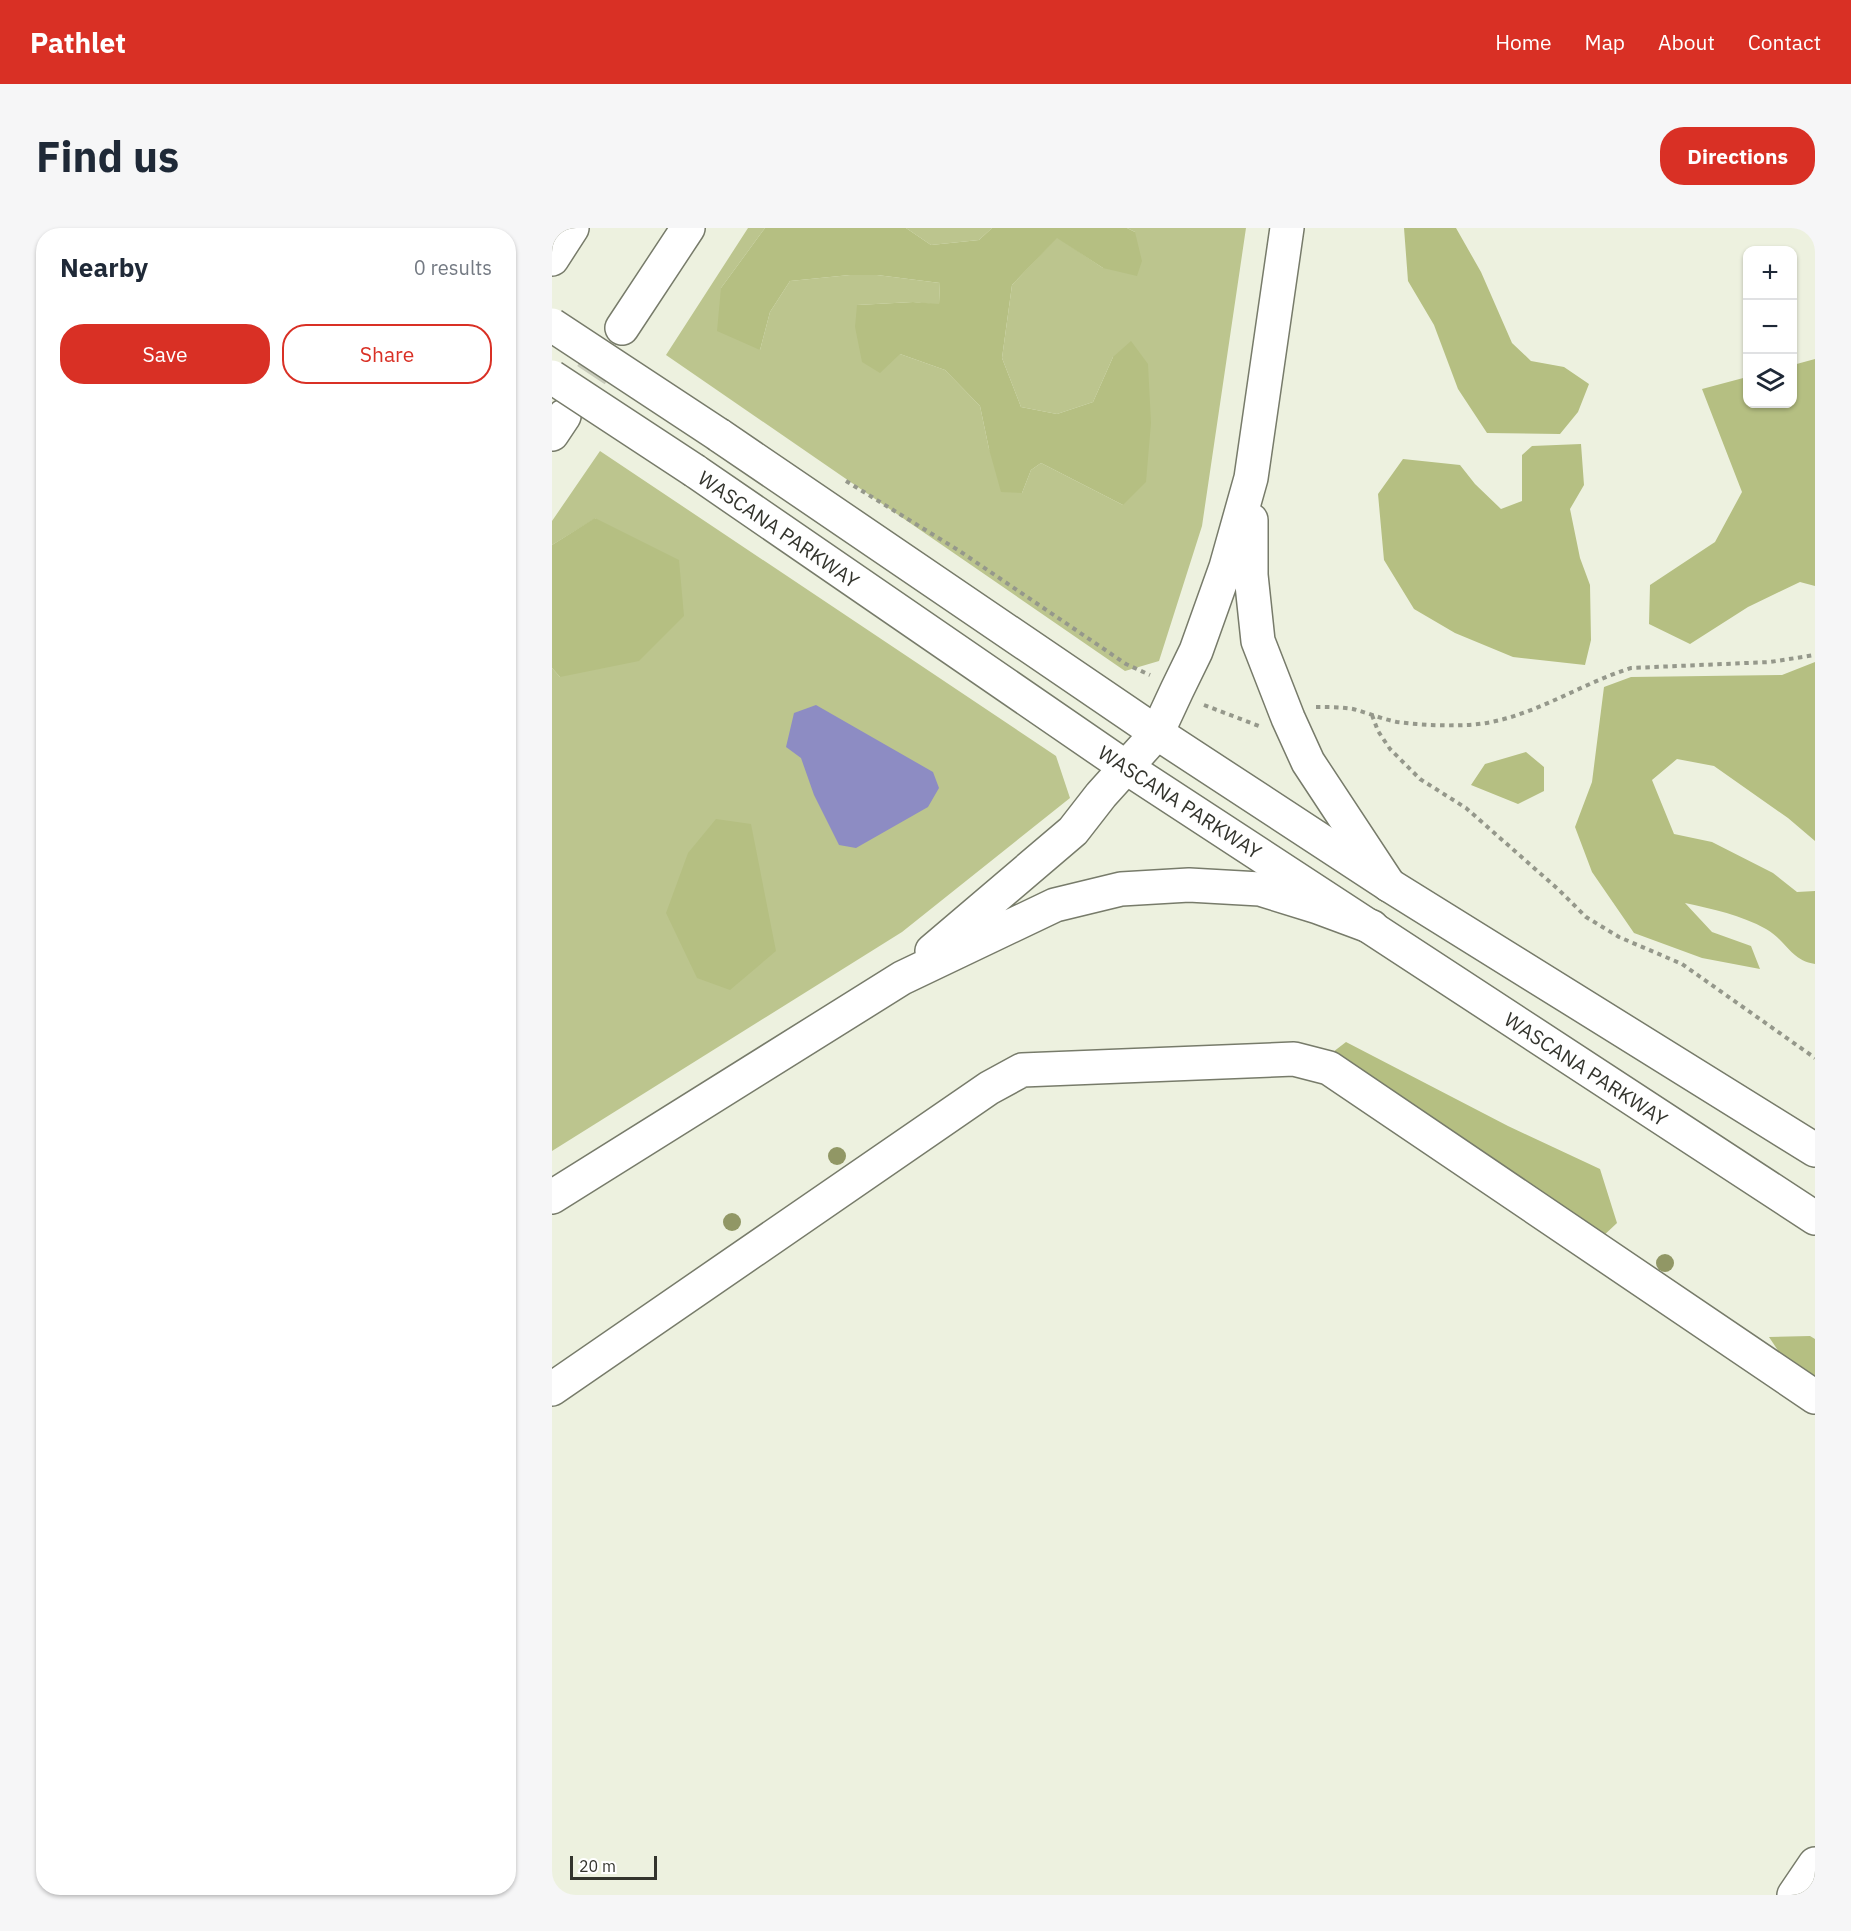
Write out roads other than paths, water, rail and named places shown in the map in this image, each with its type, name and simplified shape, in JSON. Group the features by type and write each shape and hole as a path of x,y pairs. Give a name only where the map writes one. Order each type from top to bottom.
{"main road":[{"path":"552,259 572,228"},
{"path":"622,328 688,228"},
{"path":"902,978 1072,831 1156,732 1196,651 1226,567 1251,478 1287,228"},
{"path":"552,325 719,435 1156,732 1389,885 1815,1150"},
{"name":"WASCANA PARKWAY","path":"552,377 695,471 1127,768 1815,1218"},
{"path":"1251,478 1251,575 1258,641 1308,762 1389,885"},
{"path":"552,1197 902,978 1055,905 1121,889 1189,885 1260,889 1371,927"},
{"path":"552,1389 988,1088 1022,1070 1294,1059 1329,1068 1815,1397"},
{"path":"1794,1895 1815,1864"}],"water":[{"path":"816,705 933,772 939,788 928,807 856,848 839,845 814,795 801,758 786,747 794,713"}],"tunnel":[{"path":"564,416 622,328"}]}
